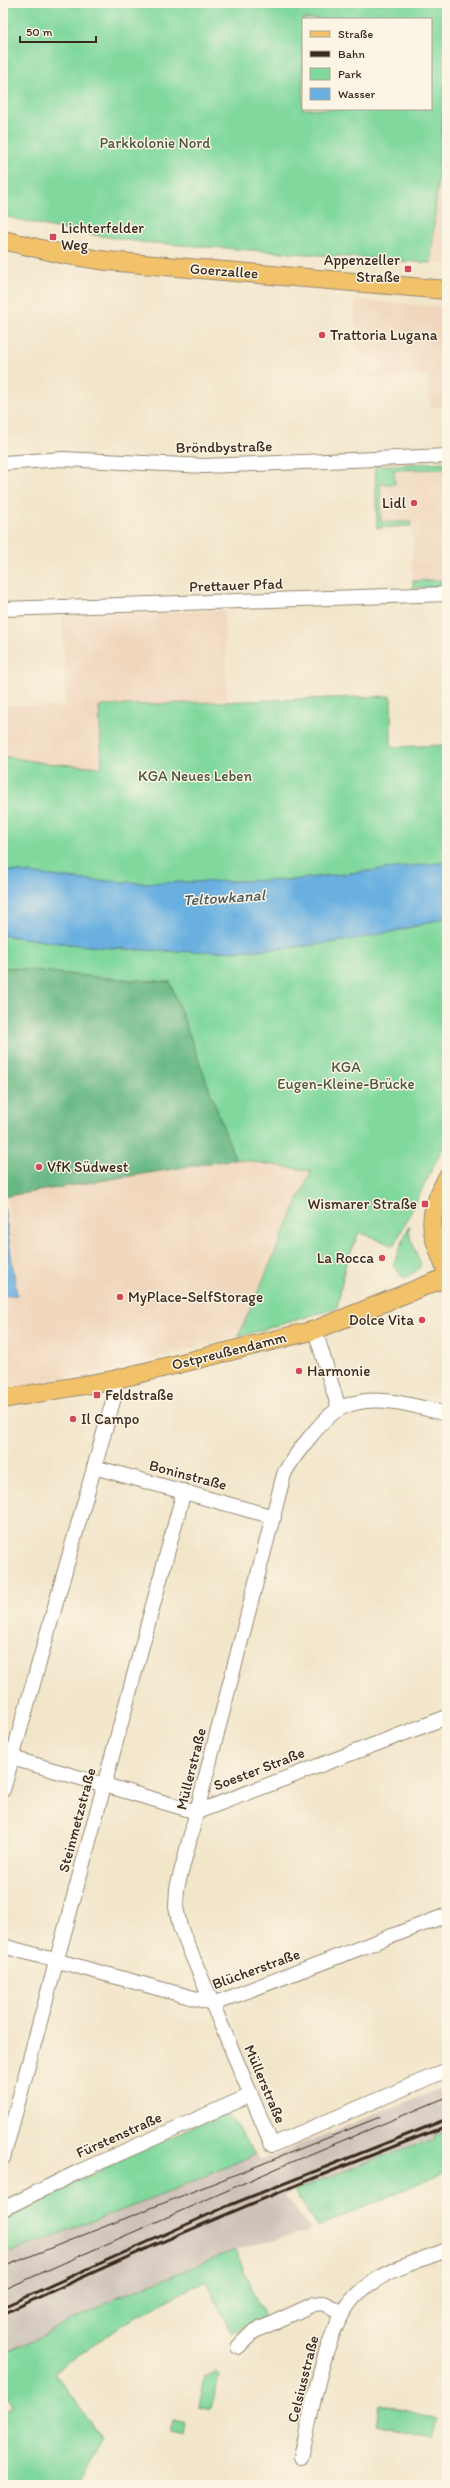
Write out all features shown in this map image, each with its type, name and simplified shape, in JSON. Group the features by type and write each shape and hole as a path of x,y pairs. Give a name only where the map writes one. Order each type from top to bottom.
{"main road":[{"name":"Goerzallee","path":"3,240 62,254 107,261 447,290"},
{"path":"447,1178 432,1214 433,1235 447,1272"},
{"name":"Ostpreußendamm","path":"3,1399 113,1380 315,1330 447,1277"}],"street":[{"name":"Bröndbystraße","path":"3,463 63,459 205,466 447,456"},
{"name":"Prettauer Pfad","path":"3,609 447,594"},
{"path":"315,1330 339,1409"},
{"path":"3,1790 115,1394 113,1380"},
{"name":"Müllerstraße","path":"447,1414 401,1402 380,1401 359,1403 339,1409 315,1431 289,1464 284,1474 177,1888 176,1908 180,1927 272,2145 447,2070"},
{"name":"Boninstraße","path":"94,1467 274,1517"},
{"name":"Steinmetzstraße","path":"3,2158 184,1491"},
{"name":"Soester Straße","path":"197,1812 447,1717"},
{"path":"12,1758 197,1812"},
{"name":"Blücherstraße","path":"3,1946 212,2003 221,2002 447,1915"},
{"name":"Fürstenstraße","path":"3,2209 78,2172 251,2095"},
{"name":"Celsiusstraße","path":"301,2457 326,2350 335,2324 342,2312 362,2289 383,2276 447,2250"},
{"path":"238,2347 253,2332 314,2304 323,2302 342,2312"}],"shaded area":[{"path":"447,65 447,264 431,263"},
{"path":"355,300 447,307 447,407 430,407 428,376 355,379"},
{"path":"447,462 447,587 413,588 411,526 377,528 375,466"},
{"path":"224,610 227,701 99,706 102,767 43,763 3,756 3,725 8,705 66,707 62,616"},
{"path":"235,1159 312,1171 238,1337 100,1372 3,1390 3,1296 17,1295 7,1196"},
{"path":"447,2086 447,2134 444,2133 427,2141 375,2159 285,2195 311,2230 235,2250 112,2300 3,2355 3,2255 154,2198 256,2154 261,2160"}],"green space":[{"name":"Parkkolonie Nord","path":"3,3 447,3 447,65 431,263 141,242 73,232 3,216"},
{"path":"447,462 447,469 394,470 395,484 380,484 381,522 411,522 411,526 377,528 375,466"},
{"path":"447,580 447,587 413,588 413,581"},
{"name":"KGA Neues Leben","path":"391,696 391,747 447,745 447,862 292,880 143,883 85,880 3,870 3,756 43,763 102,767 99,706"},
{"name":"KGA Eugen-Kleine-Brücke","path":"447,917 447,1139 394,1246 359,1232 345,1267 337,1308 238,1337 311,1171 235,1159 170,982 103,978 3,967 3,935 58,943 114,948 170,951 226,951 282,948 338,942 393,931"},
{"path":"3,967 103,978 170,982 235,1159 7,1196 3,1194"},
{"path":"409,1226 410,1237 421,1265 416,1272 403,1278 393,1265"},
{"path":"226,2112 256,2154 154,2198 10,2252 3,2238 3,2215"},
{"path":"444,2132 447,2134 447,2171 318,2227 294,2191 375,2159 435,2139 434,2136"},
{"path":"235,2250 265,2317 231,2333 206,2280 122,2325 54,2372 102,2439 79,2485 4,2485 3,2415 13,2406 3,2387 3,2355 112,2300"},
{"path":"217,2371 220,2374 211,2409 199,2406 205,2377"},
{"path":"380,2404 438,2419 433,2438 376,2425"},
{"path":"174,2421 186,2424 184,2437 171,2434"}],"water":[{"name":"Teltowkanal","path":"447,862 447,917 393,931 338,942 282,948 226,951 170,951 58,943 3,935 3,870 85,880 143,883 292,880"},
{"path":"3,1200 17,1295 3,1296"}],"tram line":[{"path":"3,2290 289,2163 447,2097"},
{"path":"3,2267 380,2117"}],"railway":[{"path":"3,2307 230,2205 447,2119"},
{"path":"3,2314 168,2239 335,2170 447,2126"}],"place":[{"name":"Lichterfelder Weg","path":"53,237"},
{"name":"Appenzeller Straße","path":"408,269"},
{"name":"Trattoria Lugana","path":"322,335"},
{"name":"Lidl","path":"414,503"},
{"name":"VfK Südwest","path":"39,1167"},
{"name":"Wismarer Straße","path":"425,1204"},
{"name":"La Rocca","path":"382,1258"},
{"name":"MyPlace-SelfStorage","path":"120,1297"},
{"name":"Dolce Vita","path":"422,1320"},
{"name":"Harmonie","path":"299,1371"},
{"name":"Feldstraße","path":"97,1395"},
{"name":"Il Campo","path":"73,1419"}]}
